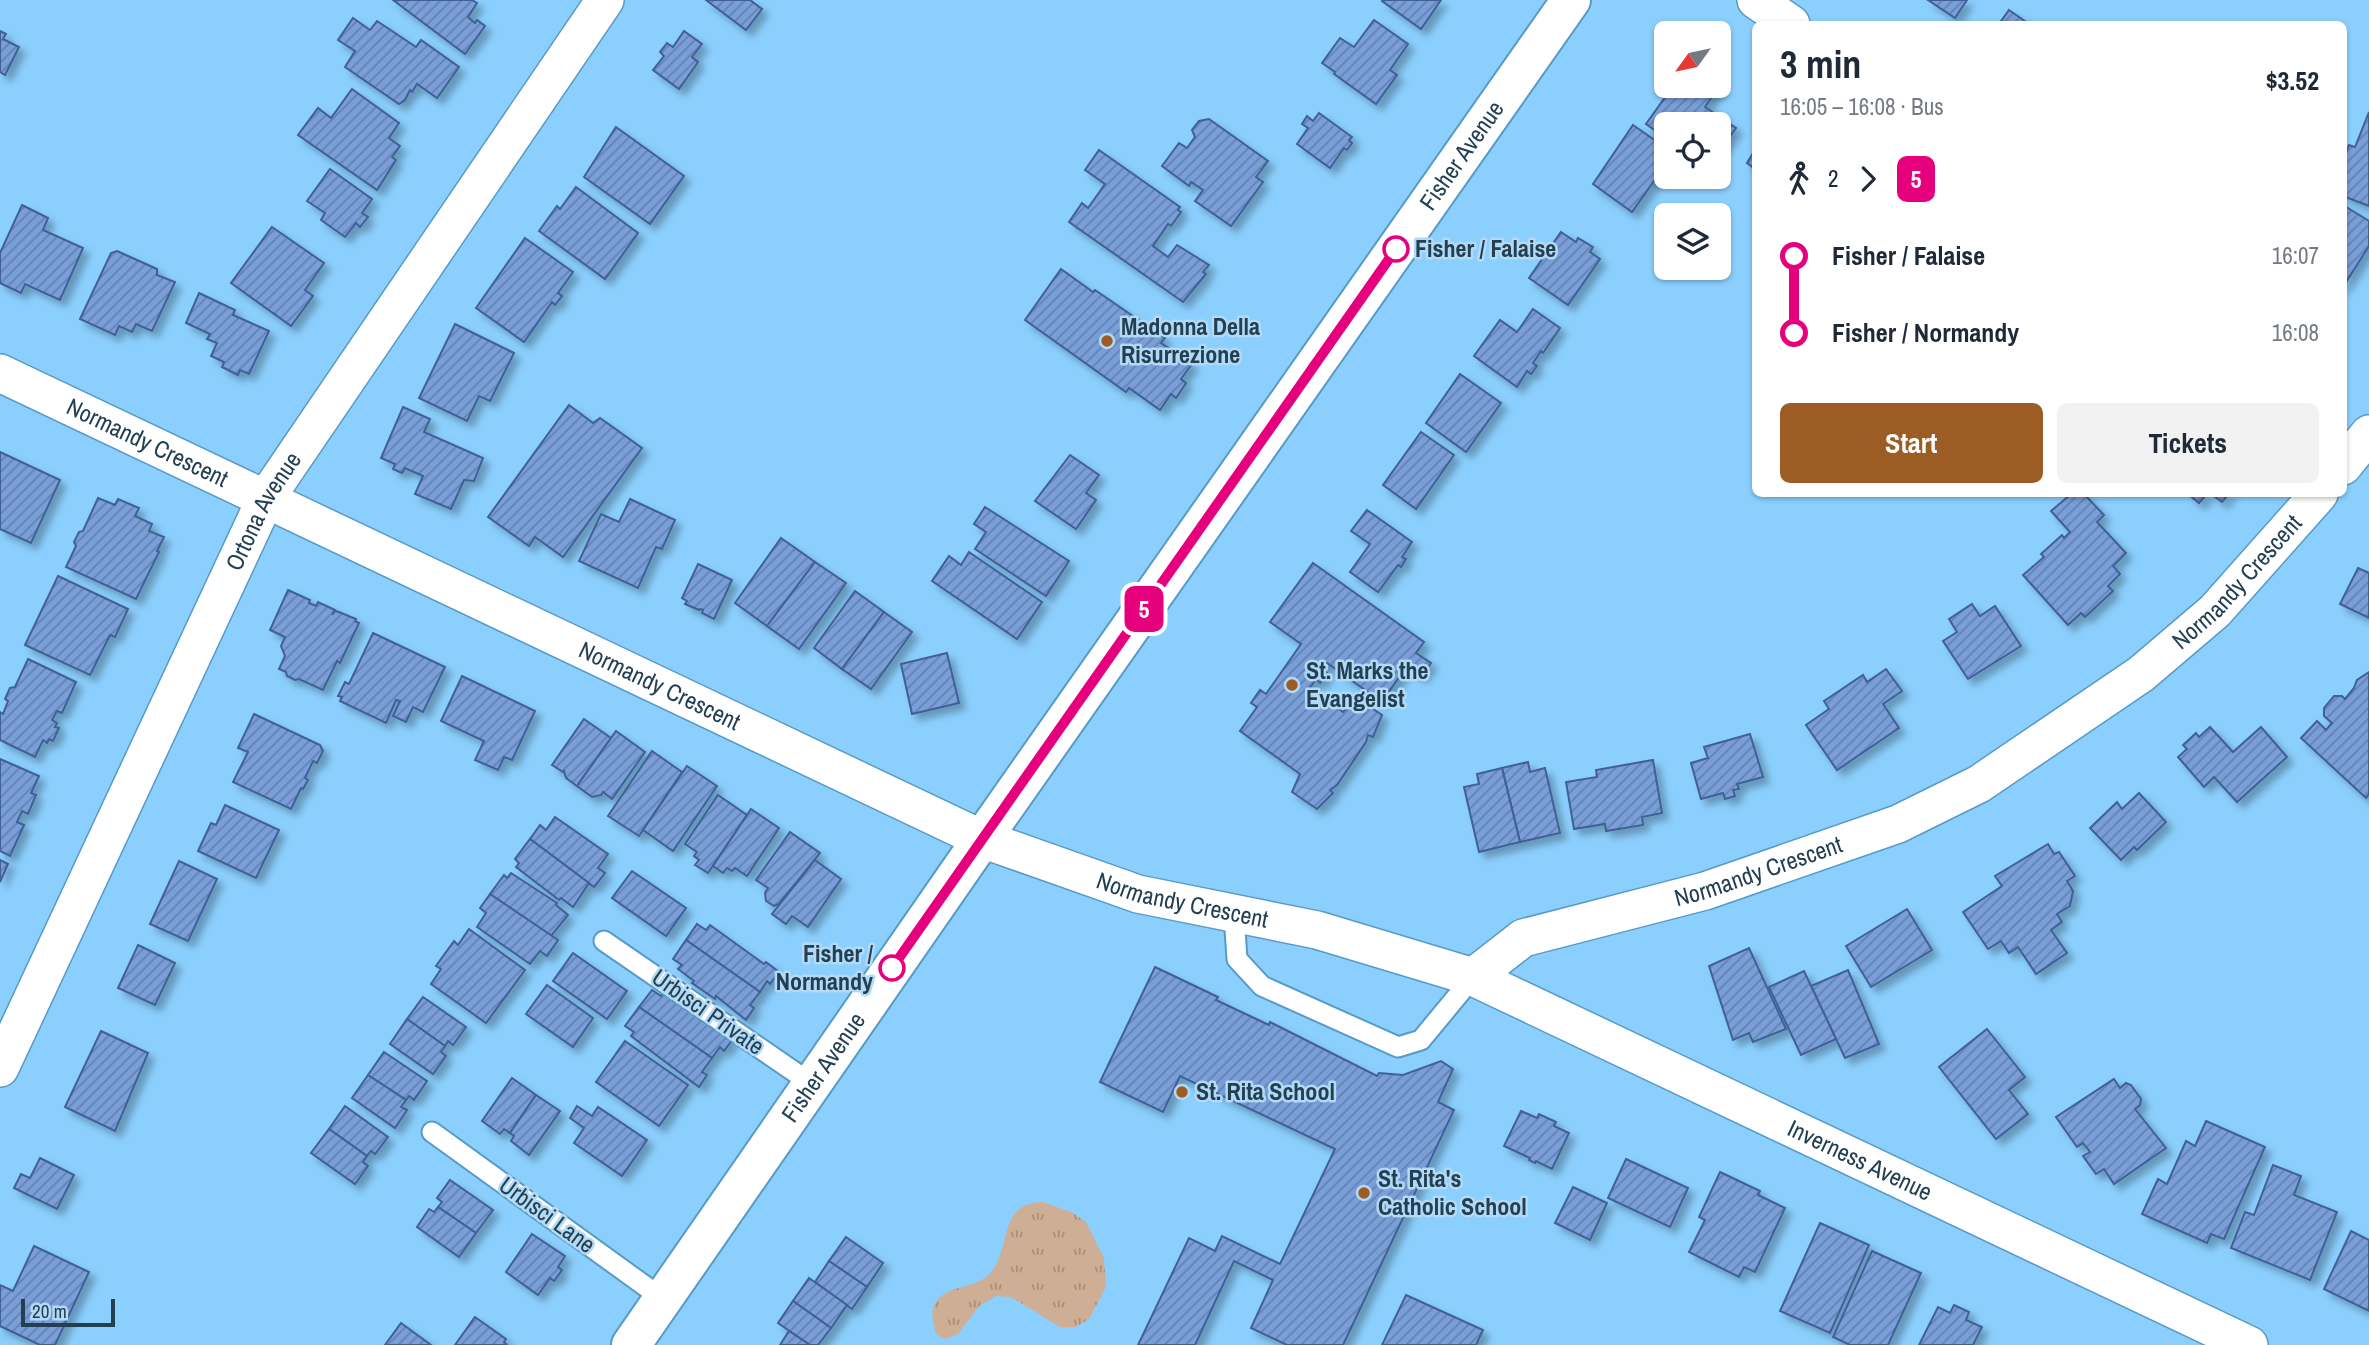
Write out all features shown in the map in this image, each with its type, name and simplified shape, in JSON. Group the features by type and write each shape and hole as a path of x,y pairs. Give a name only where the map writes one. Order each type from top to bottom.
{"main road":[{"name":"Fisher Avenue","path":"631,1345 982,839 1571,0"}],"street":[{"name":"Ortona Avenue","path":"0,1068 266,498 605,0"},
{"path":"1756,0 1787,21"},
{"name":"Normandy Crescent","path":"0,373 982,839 1138,894 1317,930 1473,977 1523,938 1705,891 1898,824 1979,784 2141,674 2216,611 2316,497"},
{"name":"Inverness Avenue","path":"1473,977 2249,1345"}],"lane":[{"path":"1234,915 1237,959 1262,986 1398,1047 1421,1040 1473,977"},
{"name":"Urbisci Private","path":"604,941 812,1084"},
{"name":"Urbisci Lane","path":"432,1132 663,1299"}],"green space":[{"path":"1043,1202 1073,1213 1086,1222 1104,1258 1106,1287 1089,1319 1076,1327 1060,1327 1011,1297 996,1296 979,1306 958,1334 945,1339 936,1334 932,1313 936,1302 948,1292 986,1277 998,1260 1012,1217 1019,1209 1029,1204"}],"building":[{"path":"393,0 472,0 477,3 468,17 485,26 465,54"},
{"path":"706,0 750,0 762,9 746,30"},
{"path":"1383,0 1441,0 1421,29"},
{"path":"1928,0 1967,0 1955,18"},
{"path":"2009,10 2025,21 2001,21"},
{"path":"353,18 370,30 377,21 416,47 421,40 459,67 437,98 417,84 399,104 345,67 355,51 338,40"},
{"path":"1374,20 1408,44 1390,70 1397,75 1376,104 1322,63 1340,38 1354,47"},
{"path":"0,31 6,34 3,39 19,47 5,75 0,72"},
{"path":"684,31 702,44 692,57 698,62 679,89 653,70 664,56 660,52 667,43 673,47"},
{"path":"352,89 399,123 389,138 400,146 392,157 396,160 377,190 298,135 318,108 331,118"},
{"path":"1664,98 1711,98 1705,107 1712,112 1655,112"},
{"path":"2369,112 2369,206 2347,198 2347,149 2349,145 2355,147"},
{"path":"1319,113 1352,137 1349,140 1352,143 1347,150 1344,148 1330,168 1297,144 1308,128 1302,124 1307,116 1313,121"},
{"path":"1654,113 1654,130 1646,124"},
{"path":"1209,119 1268,161 1256,177 1263,182 1231,226 1195,201 1203,190 1191,182 1189,186 1162,166 1179,143 1187,148 1195,137 1192,130 1199,121"},
{"path":"1633,125 1654,140 1654,181 1632,212 1593,184"},
{"path":"616,127 684,176 650,224 584,177"},
{"path":"1099,150 1180,207 1178,210 1181,212 1171,226 1168,224 1153,246 1168,257 1177,245 1209,265 1203,272 1206,274 1183,302 1069,222 1082,203 1088,208 1105,184 1085,170"},
{"path":"330,169 372,199 362,213 368,217 360,227 356,223 345,237 321,220 325,213 307,201"},
{"path":"576,187 638,233 605,279 539,231 557,206 560,209"},
{"path":"22,205 48,218 43,230 83,248 60,300 25,284 21,293 0,283 0,253"},
{"path":"2347,207 2369,221 2369,246 2347,281"},
{"path":"272,227 324,263 305,290 313,296 291,326 231,283"},
{"path":"1561,232 1576,242 1578,238 1593,247 1590,252 1600,259 1568,305 1529,278"},
{"path":"525,238 573,272 558,293 562,296 555,305 552,302 524,342 476,308"},
{"path":"117,251 157,269 157,275 175,282 152,331 136,324 132,332 119,326 115,335 80,319 111,253"},
{"name":"Madonna Della Risurrezione","path":"1061,269 1165,338 1161,343 1192,364 1181,379 1186,383 1176,398 1171,394 1160,410 1129,388 1126,392 1025,320"},
{"path":"199,293 235,310 233,315 269,331 249,374 240,370 238,375 222,367 224,362 211,356 217,343 207,339 210,334 186,323"},
{"path":"1533,309 1560,328 1533,363 1537,366 1531,374 1527,371 1517,387 1474,356 1500,320 1517,332"},
{"path":"455,324 514,353 490,401 479,396 467,421 419,398"},
{"path":"1460,374 1501,403 1466,452 1426,423"},
{"path":"569,405 593,423 600,418 642,448 563,557 535,537 529,546 488,517"},
{"path":"403,407 430,419 424,432 483,458 474,481 464,480 451,509 415,494 423,476 405,468 402,473 393,469 395,464 381,458"},
{"path":"1421,432 1454,455 1416,509 1383,485"},
{"path":"0,452 60,480 31,543 0,529"},
{"path":"1070,455 1099,475 1086,493 1096,500 1076,529 1035,501"},
{"path":"2067,497 2087,497 2104,515 2097,522 2126,553 2113,566 2120,574 2108,586 2113,591 2085,617 2081,613 2068,625 2023,575 2044,557 2041,554 2062,535 2064,538 2070,532 2051,511"},
{"path":"2192,497 2204,497 2199,503"},
{"path":"98,498 115,505 118,499 139,508 135,516 152,524 149,531 164,537 136,599 66,567 76,546 74,542 79,532 83,531"},
{"path":"630,499 675,520 662,549 656,547 638,588 579,561 601,514 619,522"},
{"path":"985,507 1069,561 1046,596 975,549 986,532 974,524"},
{"path":"1367,510 1412,542 1402,557 1406,559 1401,567 1398,565 1378,592 1350,572 1370,544 1351,531"},
{"path":"781,538 815,562 767,626 735,603"},
{"path":"969,552 1042,602 1017,639 932,581 949,556 961,565"},
{"path":"815,562 846,583 799,649 767,626"},
{"name":"St. Marks the Evangelist","path":"1313,563 1424,642 1416,653 1431,663 1421,677 1406,667 1382,702 1327,663 1323,669 1327,673 1320,683 1316,679 1310,688 1343,712 1357,698 1382,715 1373,737 1368,735 1337,785 1330,790 1333,793 1317,809 1292,792 1300,774 1240,731 1257,707 1251,703 1260,690 1266,694 1301,644 1270,622"},
{"path":"698,564 732,580 714,619 702,613 703,610 685,604 687,601 682,598"},
{"path":"2358,568 2369,573 2369,618 2340,604"},
{"path":"58,576 128,609 115,637 110,635 90,675 25,645"},
{"path":"288,590 310,600 309,603 316,606 318,602 335,610 332,615 335,611 339,612 359,623 340,663 337,661 323,690 299,679 295,680 279,669 285,656 281,646 285,637 270,630"},
{"path":"855,591 884,612 842,669 814,648"},
{"path":"1972,604 1980,616 1995,606 2021,646 1968,679 1943,641 1957,632 1949,619"},
{"path":"884,612 912,632 871,689 842,669"},
{"path":"373,633 445,667 423,712 413,707 406,722 393,716 400,701 396,700 386,723 340,701 342,697 338,696 345,682 349,684"},
{"path":"947,653 959,703 912,714 901,664"},
{"path":"28,659 76,682 62,713 57,711 52,720 57,723 55,727 59,728 53,741 49,739 47,743 43,740 35,757 0,740 0,712 3,714 10,688 15,687"},
{"path":"1886,669 1902,691 1883,704 1899,728 1837,770 1806,725 1829,709 1824,701 1863,675 1867,682"},
{"path":"2369,672 2369,794 2366,798 2301,738 2317,721 2326,730 2332,723 2324,716 2324,708 2334,696 2342,696 2345,699 2357,680"},
{"path":"462,676 535,711 512,760 504,757 498,770 475,760 484,741 441,721"},
{"path":"254,714 320,745 323,751 317,763 313,761 305,778 308,780 291,809 233,782 248,752 238,748"},
{"path":"584,719 611,738 577,786 566,778 564,771 552,765"},
{"path":"2210,727 2233,752 2261,727 2287,757 2237,802 2214,777 2204,787 2178,757 2187,749 2183,745 2196,733 2199,737"},
{"path":"616,731 645,752 612,799 603,792 592,797 577,786"},
{"path":"1750,734 1763,777 1737,784 1739,789 1733,790 1735,796 1725,799 1723,793 1701,799 1691,763 1708,758 1704,747"},
{"path":"652,751 682,772 639,836 608,816"},
{"path":"0,759 39,776 31,793 36,795 28,814 22,811 17,822 24,825 10,856 0,851"},
{"path":"1653,760 1662,813 1642,817 1643,825 1606,831 1605,824 1574,829 1566,782 1597,777 1596,770"},
{"path":"1528,762 1530,772 1545,768 1560,833 1520,842 1502,768"},
{"path":"687,766 717,786 673,851 643,830"},
{"path":"1502,768 1520,842 1479,852 1464,787 1479,784 1477,774"},
{"path":"2139,793 2166,822 2137,850 2134,847 2121,860 2090,828 2117,802 2122,809"},
{"path":"718,795 747,815 708,873 695,865 699,860 694,856 697,852 685,844"},
{"path":"225,805 279,830 256,878 198,851 211,823 216,825"},
{"path":"751,809 779,828 747,876 735,868 732,871 727,868 723,873 713,866"},
{"path":"555,817 608,854 598,868 605,873 594,887 530,839 540,825 546,830"},
{"path":"790,832 820,853 779,904 774,906 766,901 765,893 768,888 756,880"},
{"path":"530,839 589,883 573,907 561,898 559,900 516,867 519,863 515,859"},
{"path":"2048,844 2054,854 2059,852 2075,876 2067,881 2073,891 2070,906 2057,914 2062,922 2051,930 2067,953 2036,974 2018,947 2009,953 2001,941 1988,949 1963,912 2002,886 1995,876"},
{"path":"0,860 8,864 0,882"},
{"path":"815,860 841,879 808,927 792,916 786,924 772,914"},
{"path":"179,861 217,879 188,941 150,924"},
{"path":"632,871 686,908 666,936 612,898"},
{"path":"511,873 557,903 568,915 551,936 490,894 504,875 507,878"},
{"path":"490,894 558,940 547,956 540,951 530,964 477,927 486,913 480,908"},
{"path":"1907,909 1932,950 1871,987 1846,946"},
{"path":"697,924 706,930 710,925 779,972 770,984 767,981 760,992 686,940"},
{"path":"469,929 525,970 486,1023 431,984 441,969 436,966 454,941 458,945"},
{"path":"686,940 760,992 750,1005 754,1008 746,1020 716,996 715,999 692,983 694,981 678,969 682,965 673,959"},
{"path":"138,945 175,963 155,1005 118,988"},
{"path":"1749,948 1786,1029 1753,1042 1749,1033 1733,1040 1709,966"},
{"path":"573,953 627,991 607,1019 553,981"},
{"name":"St. Rita's Catholic School","path":"1155,967 1218,997 1216,1000 1269,1025 1270,1022 1377,1076 1379,1073 1403,1075 1441,1061 1453,1069 1438,1102 1454,1110 1343,1345 1287,1345 1251,1328 1273,1280 1234,1261 1195,1345 1138,1345 1189,1238 1215,1251 1222,1236 1280,1264 1335,1149 1180,1076 1163,1112 1100,1082"},
{"path":"1848,970 1879,1044 1845,1058 1811,986"},
{"path":"1804,971 1836,1039 1801,1055 1769,987"},
{"path":"547,985 593,1018 573,1047 526,1014"},
{"path":"652,990 661,996 664,992 733,1039 724,1051 720,1047 712,1058 639,1007"},
{"path":"423,997 466,1027 453,1045 448,1041 445,1046 407,1019"},
{"path":"639,1007 712,1058 702,1072 707,1075 699,1087 631,1036 634,1032 625,1026"},
{"path":"407,1019 445,1046 441,1052 446,1056 433,1074 390,1044"},
{"path":"1987,1029 2025,1077 2009,1090 2028,1114 1996,1139 1939,1067"},
{"path":"101,1031 148,1053 115,1131 65,1107"},
{"path":"625,1041 688,1085 659,1126 596,1082"},
{"path":"384,1052 427,1081 414,1100 409,1096 406,1100 368,1075"},
{"path":"368,1075 406,1100 401,1107 407,1110 395,1128 352,1098"},
{"path":"512,1078 536,1095 510,1133 504,1129 500,1134 482,1121"},
{"path":"2114,1079 2120,1088 2126,1083 2131,1085 2141,1099 2140,1105 2135,1109 2166,1148 2114,1184 2104,1169 2096,1174 2083,1156 2090,1152 2083,1143 2077,1147 2056,1117"},
{"path":"536,1095 560,1111 529,1155 511,1141 514,1136 510,1133"},
{"path":"345,1106 388,1137 375,1154 371,1151 367,1156 329,1129"},
{"path":"577,1106 592,1116 598,1107 647,1140 622,1176 574,1143 584,1128 570,1118"},
{"path":"1521,1111 1537,1118 1539,1114 1556,1122 1554,1126 1569,1133 1552,1169 1504,1146"},
{"path":"2206,1121 2265,1147 2224,1239 2211,1234 2207,1243 2142,1214 2158,1179 2167,1184 2186,1141 2195,1146"},
{"path":"329,1129 367,1156 363,1162 368,1166 355,1184 311,1153"},
{"path":"40,1158 74,1175 57,1209 14,1188 21,1174 30,1178"},
{"path":"1626,1159 1688,1188 1670,1227 1608,1198"},
{"path":"2273,1165 2301,1176 2294,1195 2337,1212 2310,1280 2231,1248 2245,1212 2254,1215"},
{"path":"1720,1172 1760,1191 1758,1195 1785,1208 1755,1272 1744,1267 1739,1277 1689,1252 1705,1220 1699,1217"},
{"path":"450,1180 493,1210 476,1233 438,1207 442,1202 437,1198"},
{"path":"1573,1187 1607,1203 1590,1240 1555,1223"},
{"path":"438,1207 476,1233 459,1257 417,1227 429,1209 434,1212"},
{"path":"1820,1223 1869,1245 1830,1333 1780,1311"},
{"path":"2351,1231 2369,1240 2369,1311 2324,1289"},
{"path":"532,1234 565,1256 558,1267 562,1270 554,1281 550,1278 538,1295 506,1272"},
{"path":"846,1237 883,1263 867,1287 829,1261"},
{"path":"34,1246 89,1272 55,1345 40,1345 0,1326 0,1285 13,1291"},
{"path":"1872,1251 1921,1273 1888,1345 1850,1345 1833,1337"},
{"path":"829,1261 867,1287 852,1309 815,1282"},
{"path":"809,1278 847,1305 831,1328 793,1301"},
{"path":"1406,1295 1483,1330 1476,1345 1382,1345"},
{"path":"793,1301 831,1328 818,1345 810,1345 778,1323"},
{"path":"1954,1305 1969,1312 1966,1320 1982,1327 1973,1345 1919,1345 1938,1307 1950,1313"},
{"path":"475,1317 506,1339 504,1342 507,1345 455,1345"},
{"path":"401,1323 431,1345 385,1345"},
{"path":"789,1331 810,1345 780,1345"}],"bus line":[{"name":"5","path":"892,968 1396,249"}],"place":[{"name":"Fisher / Falaise","path":"1396,249"},
{"name":"Madonna Della Risurrezione","path":"1107,341"},
{"name":"St. Marks the Evangelist","path":"1292,685"},
{"name":"Fisher / Normandy","path":"892,968"},
{"name":"St. Rita School","path":"1182,1092"},
{"name":"St. Rita's Catholic School","path":"1364,1193"}]}
